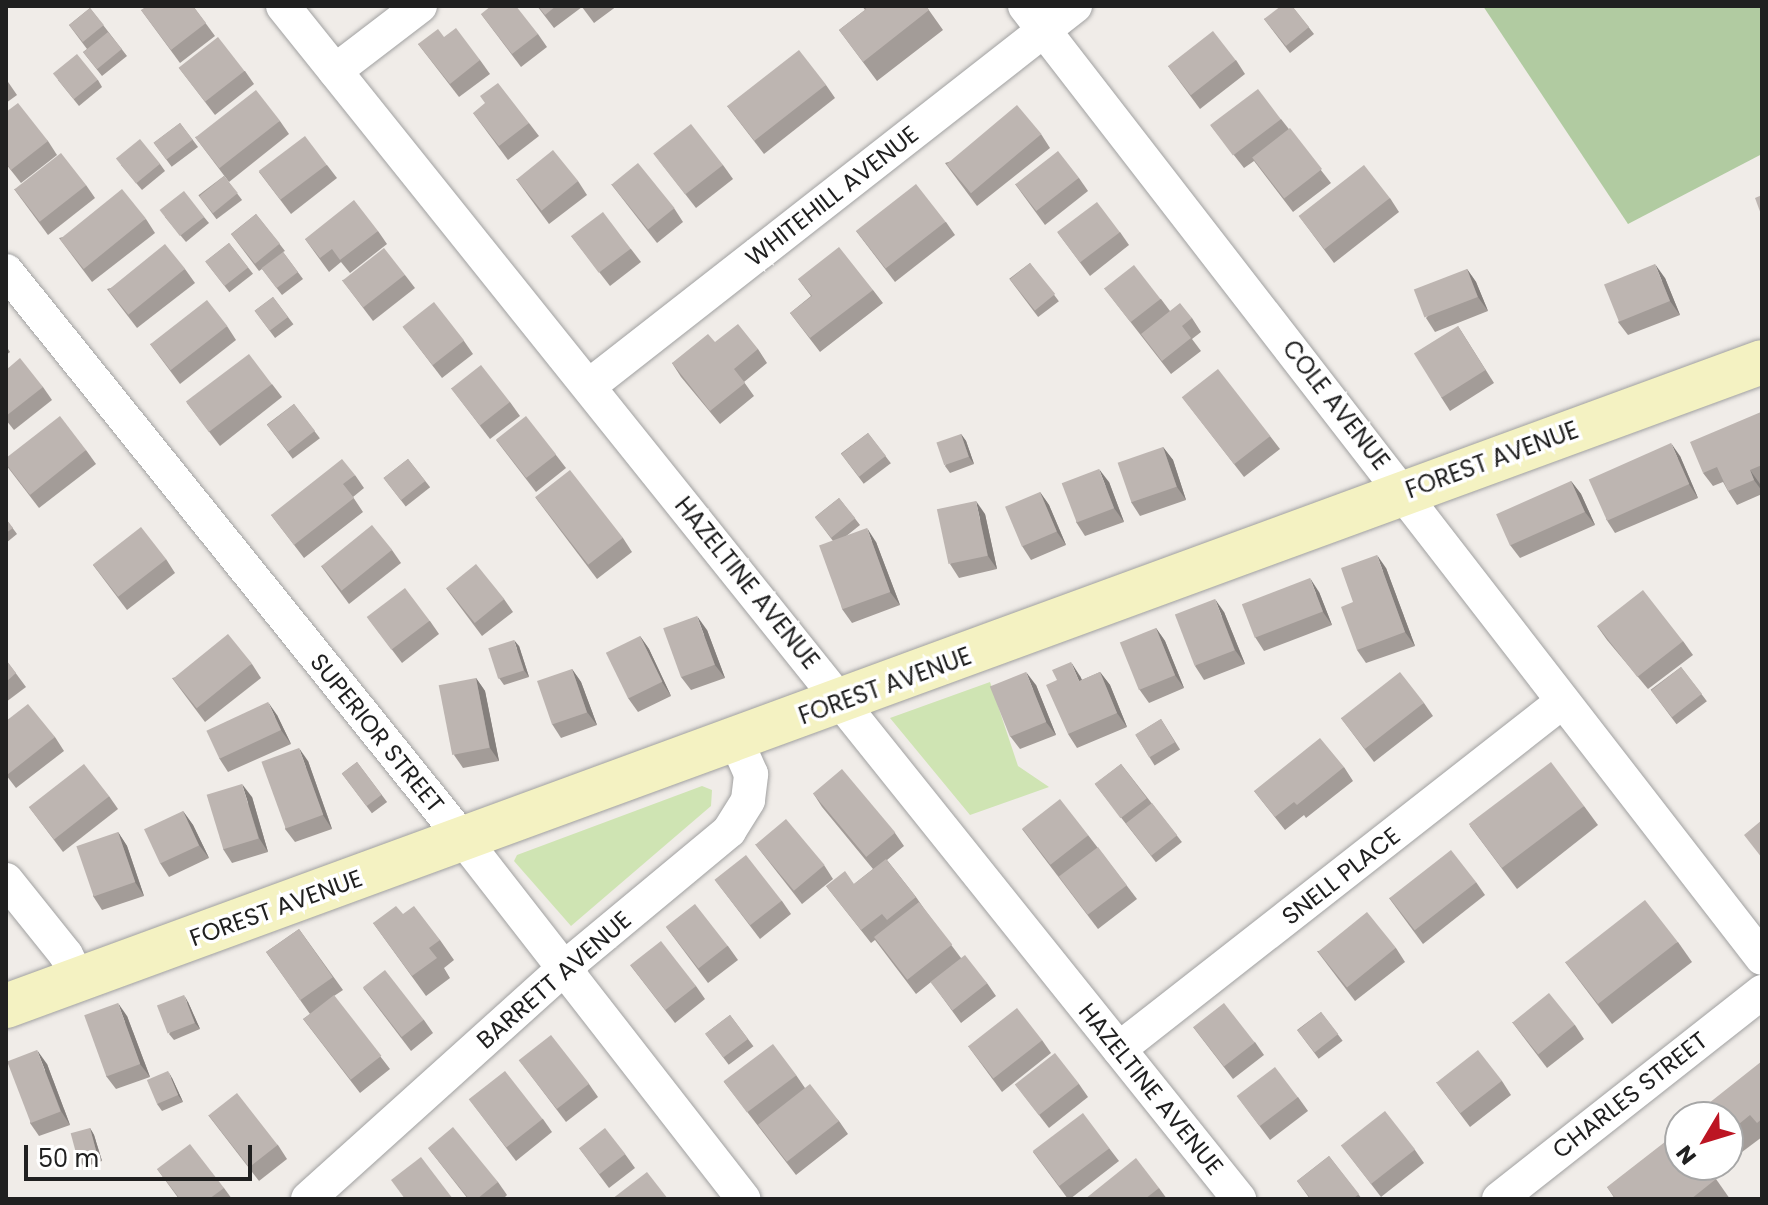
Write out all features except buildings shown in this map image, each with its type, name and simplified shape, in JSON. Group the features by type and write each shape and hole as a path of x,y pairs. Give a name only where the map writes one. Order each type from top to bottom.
{"main road":[{"name":"FOREST AVENUE","path":"6,1006 736,741 1403,492 1762,362"}],"street":[{"name":"HAZELTINE AVENUE","path":"283,6 1239,1199"},
{"path":"335,71 420,6"},
{"name":"WHITEHILL AVENUE","path":"589,386 1035,18 1075,6"},
{"name":"COLE AVENUE","path":"1035,18 1762,958"},
{"name":"SUPERIOR STREET","path":"6,271 464,840 743,1199"},
{"name":"SNELL PLACE","path":"1119,1049 1562,702"},
{"name":"BARRETT AVENUE","path":"308,1199 563,969 729,831 748,800 751,774 736,741"},
{"path":"6,880 66,955 79,980"},
{"name":"CHARLES STREET","path":"1499,1199 1762,992"}],"green space":[{"path":"1483,6 1762,6 1762,154 1628,224"},
{"path":"990,682 1018,766 1049,787 970,815 890,718"},
{"path":"702,786 712,790 711,806 571,926 514,861 517,855"}]}
